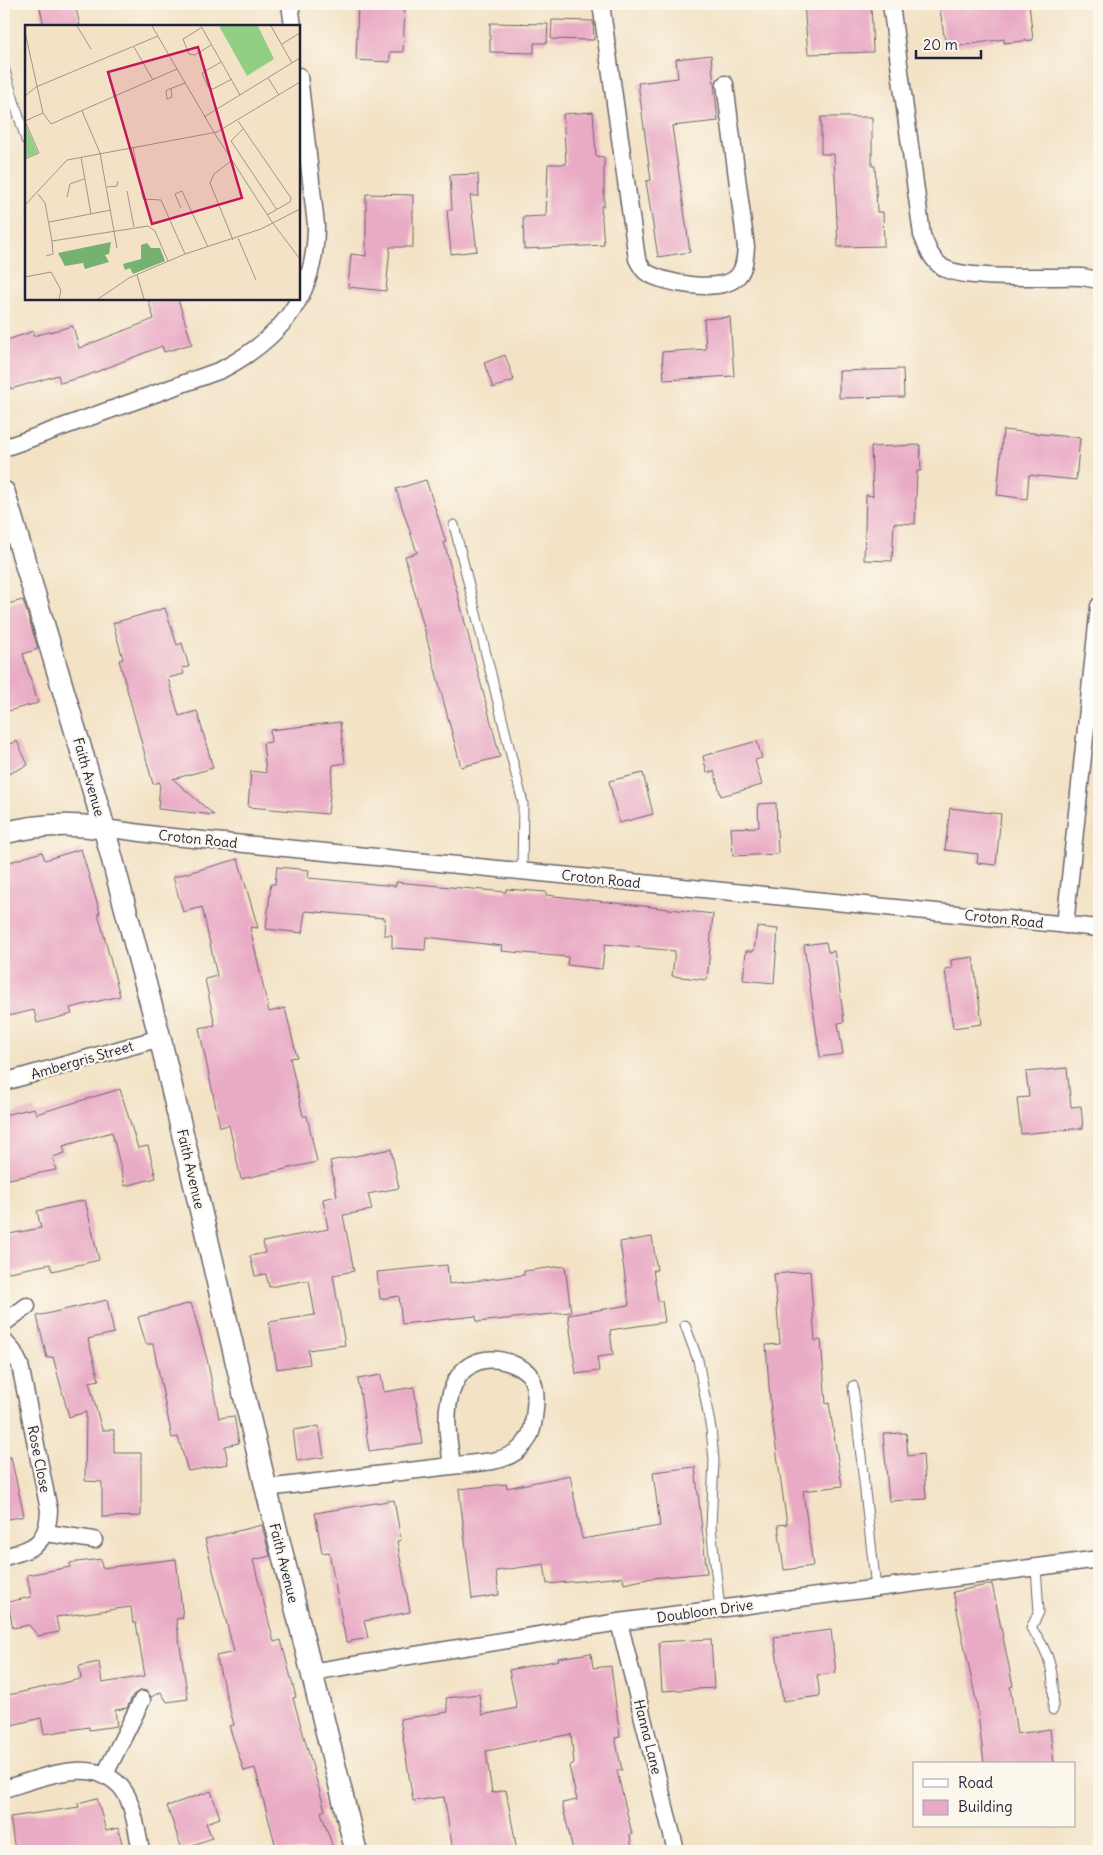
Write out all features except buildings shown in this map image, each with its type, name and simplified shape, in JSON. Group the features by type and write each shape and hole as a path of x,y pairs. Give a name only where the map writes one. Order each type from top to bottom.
{"street":[{"path":"290,4 293,25"},
{"path":"601,4 637,259 643,270 652,275 689,285 707,285 730,282 743,269 746,247 725,84"},
{"path":"890,4 922,235 933,259 951,272 969,275 1082,277 1099,280"},
{"path":"300,85 316,225 316,246 304,291 300,299"},
{"path":"4,448 221,370 242,359 261,345 278,329 294,310 299,300"},
{"name":"Faith Avenue","path":"4,492 104,828 160,1038 266,1488 356,1851"},
{"path":"1065,925 1095,693 1099,606"},
{"path":"4,833 35,826 57,824 104,828"},
{"name":"Croton Road","path":"104,828 1099,928"},
{"name":"Ambergris Street","path":"4,1082 160,1038"},
{"path":"4,1322 27,1306"},
{"name":"Rose Close","path":"4,1340 20,1365 48,1503 49,1518 46,1533"},
{"path":"266,1488 500,1459 518,1450 532,1432 536,1408 531,1378 523,1368 495,1359 482,1360 470,1365 460,1374 453,1386 448,1421 452,1464"},
{"path":"4,1557 32,1547 46,1533 94,1540"},
{"name":"Doubloon Drive","path":"311,1672 619,1622 1099,1558"},
{"name":"Hanna Lane","path":"619,1622 676,1851"},
{"path":"104,1776 142,1700"},
{"path":"4,1789 70,1771 85,1771 104,1776 120,1787 126,1794 132,1808 141,1851"}],"lane":[{"path":"4,68 25,137"},
{"path":"454,525 523,803 522,871"},
{"path":"685,1325 698,1360 711,1429 714,1460 711,1528 720,1609"},
{"path":"854,1386 876,1588"},
{"path":"1036,1567 1040,1612 1031,1628 1043,1643 1051,1666 1055,1686 1053,1710"}]}
